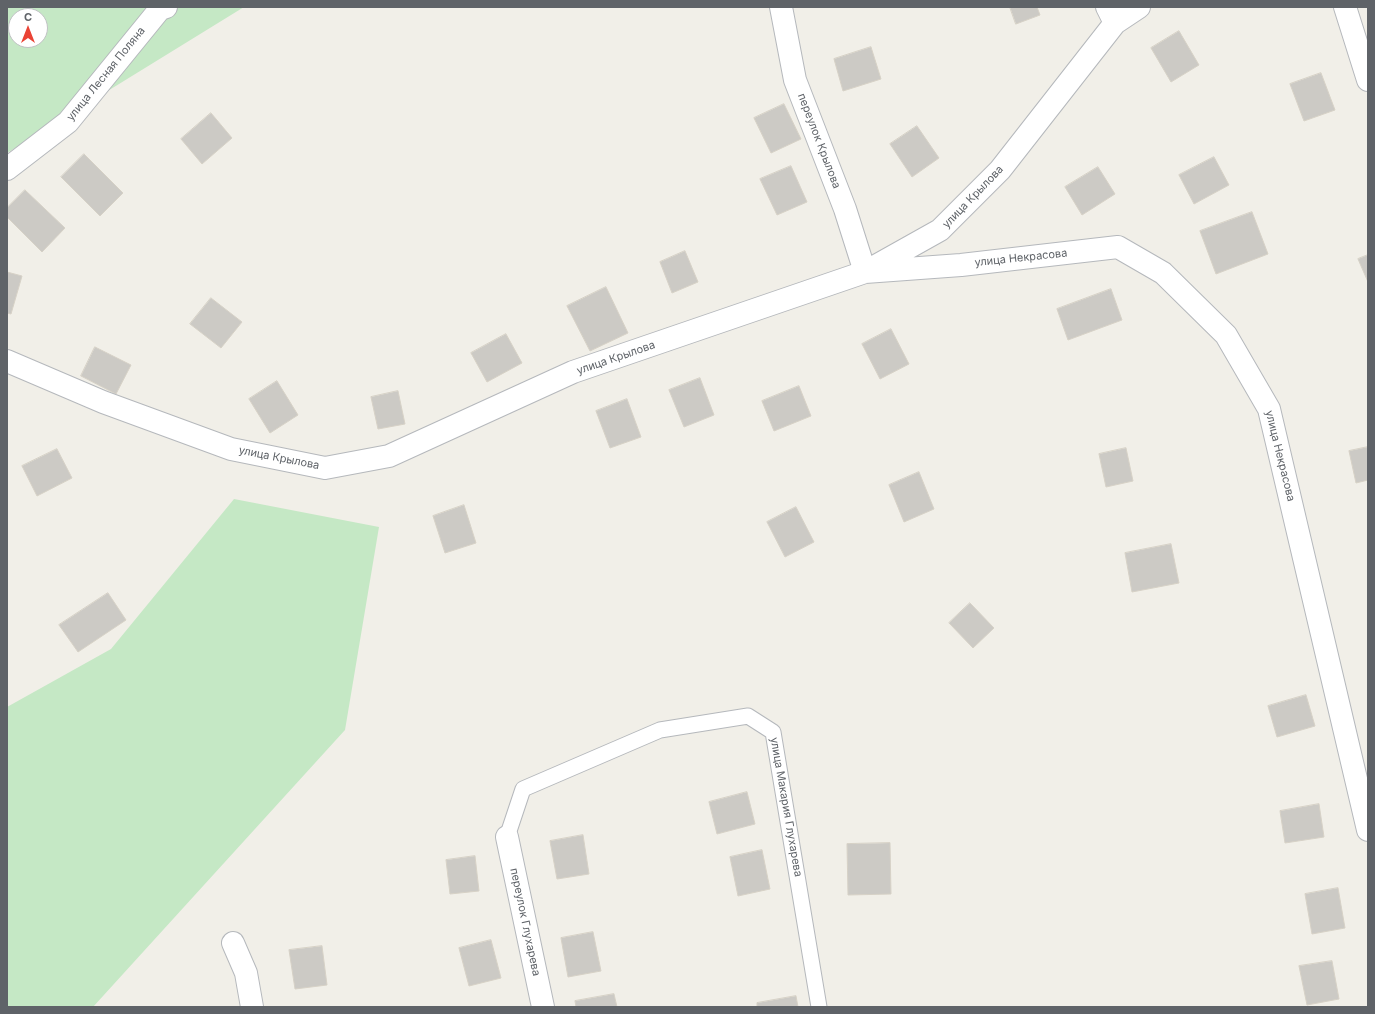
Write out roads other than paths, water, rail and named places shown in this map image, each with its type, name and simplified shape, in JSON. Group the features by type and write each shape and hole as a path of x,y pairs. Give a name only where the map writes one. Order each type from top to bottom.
{"street":[{"name":"переулок Крылова","path":"781,7 795,80 845,209 865,272"},
{"name":"улица Крылова","path":"7,360 103,402 231,449 324,468 389,456 574,372 865,272 940,230 1000,170 1111,15 1139,7"},
{"path":"1345,7 1368,80"},
{"name":"улица Лесная Поляна","path":"7,169 68,122 162,8"},
{"name":"улица Некрасова","path":"865,272 961,265 1118,247 1163,272 1226,335 1269,409 1368,830"},
{"name":"переулок Глухарева","path":"507,837 543,1007"},
{"path":"233,942 246,973 252,1007"}],"lane":[{"name":"улица Макария Глухарева","path":"507,837 523,789 660,730 748,716 773,732 819,1007"}]}
